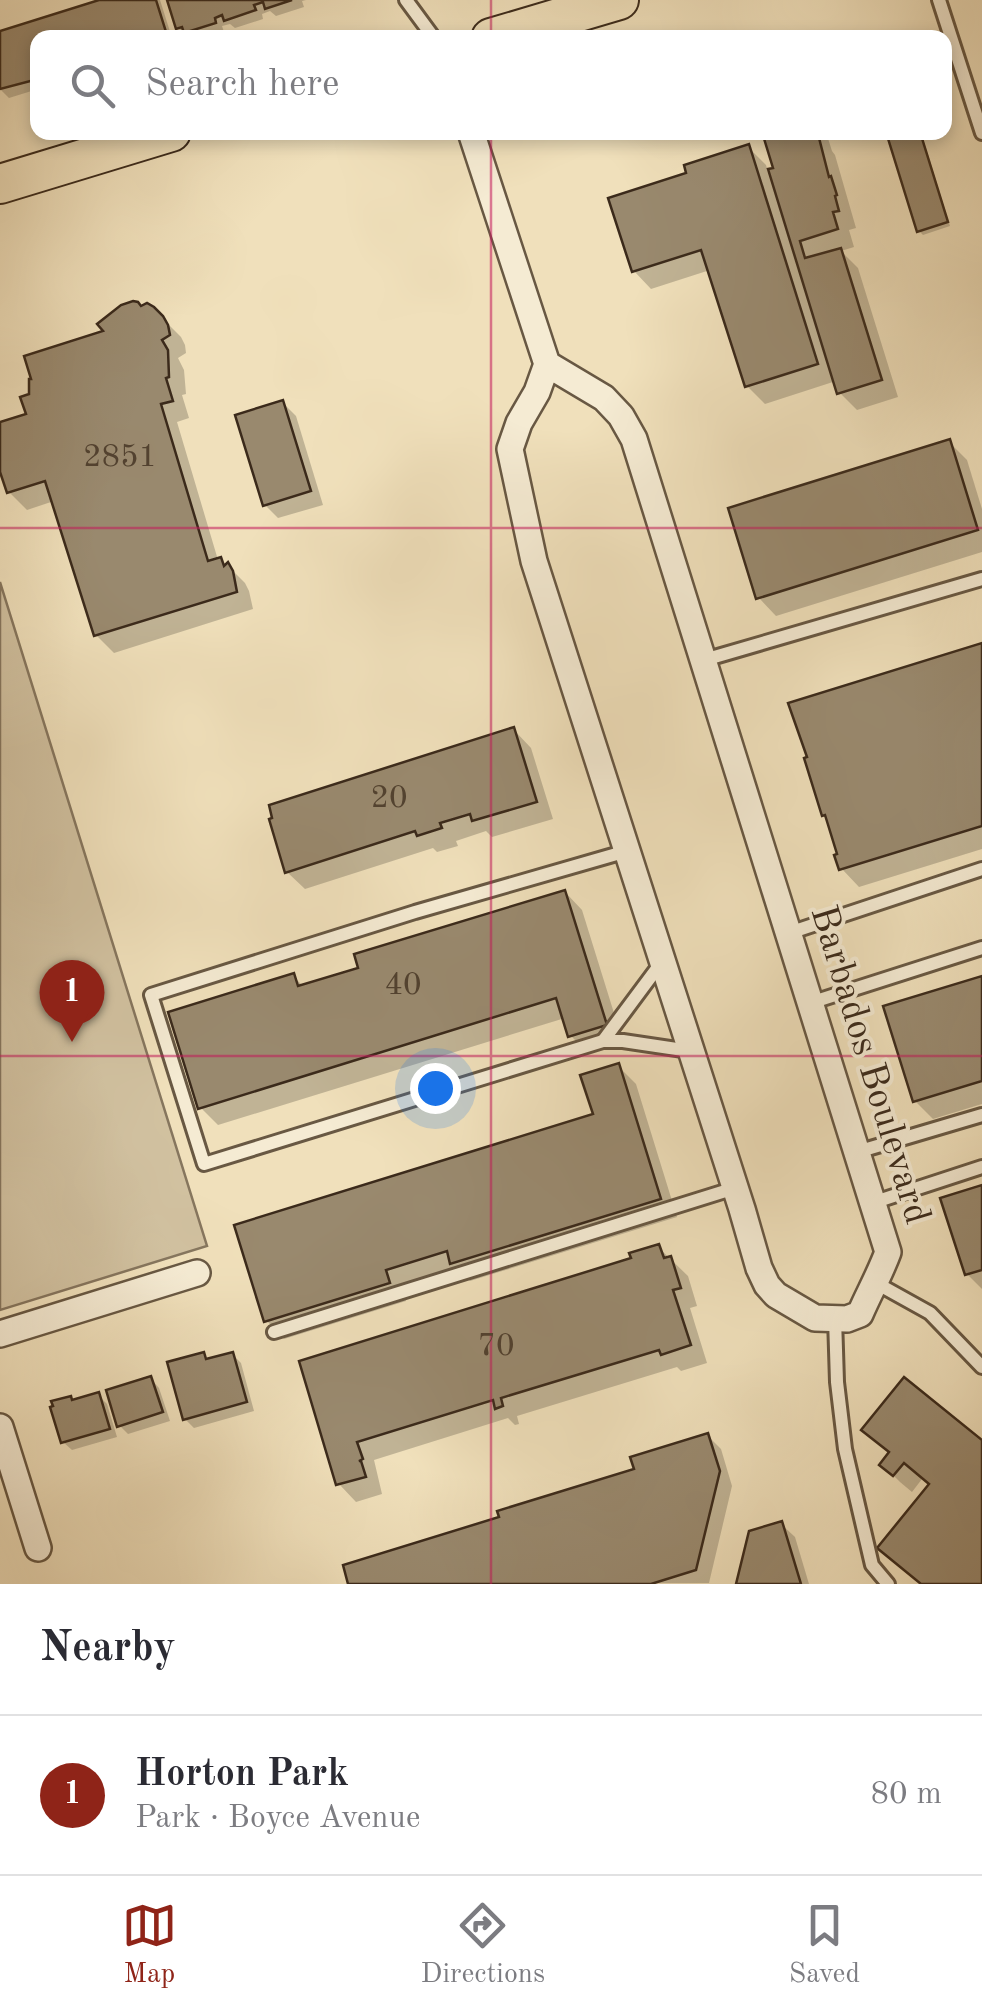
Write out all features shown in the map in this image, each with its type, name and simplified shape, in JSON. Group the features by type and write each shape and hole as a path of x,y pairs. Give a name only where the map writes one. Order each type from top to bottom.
{"main road":[{"path":"515,30 595,3"},
{"path":"0,184 145,140"}],"street":[{"path":"474,140 547,364 510,449 534,561 758,1268 776,1295 816,1318 860,1314 876,1283"},
{"name":"Barbados Boulevard","path":"547,364 604,398 634,438 888,1252 876,1283"},
{"path":"0,1334 198,1273"},
{"path":"0,1427 38,1548"}],"lane":[{"path":"406,0 428,30"},
{"path":"939,0 949,30"},
{"path":"952,40 982,133"},
{"path":"704,660 982,579"},
{"path":"627,851 151,995 204,1164 603,1041 691,1052"},
{"path":"789,932 982,869"},
{"path":"810,1003 982,948"},
{"path":"603,1041 662,961"},
{"path":"857,1152 982,1115"},
{"path":"872,1202 982,1167"},
{"path":"274,1332 735,1188"},
{"path":"876,1283 930,1313 982,1367"},
{"path":"835,1318 836,1382 845,1449 872,1565 888,1584"}],"shaded area":[{"path":"0,582 207,1246 0,1310"}],"building":[{"path":"99,0 156,0 165,30 30,30 30,81 0,89 0,31"},
{"path":"167,0 292,0 265,9 263,2 254,5 256,10 224,21 222,15 215,18 216,23 194,30 176,29"},
{"path":"764,140 820,140 837,195 839,211 833,212 838,229 800,241 805,258 841,248 882,380 837,394 768,169 773,168"},
{"path":"888,140 922,140 948,222 917,232"},
{"path":"749,144 818,364 745,387 701,250 632,272 608,198 686,173 684,165"},
{"path":"133,301 154,307 168,325 170,335 162,340 168,350 166,378 173,401 161,404 208,561 221,557 224,566 228,562 237,592 94,636 45,481 7,493 0,472 0,422 26,414 20,397 29,394 31,379 24,356 103,331 97,324 121,305"},
{"path":"283,400 311,491 263,506 235,415"},
{"path":"950,439 978,530 756,599 728,508"},
{"path":"982,643 982,826 839,870 788,703"},
{"path":"514,727 537,802 472,821 470,814 440,823 442,828 417,836 415,831 285,873 269,819 269,805"},
{"path":"565,890 607,1025 568,1037 556,998 198,1109 168,1012 294,973 298,986 358,968 354,954"},
{"path":"982,976 982,1081 913,1102 883,1006"},
{"path":"619,1063 661,1199 450,1264 447,1251 386,1270 390,1283 264,1322 234,1225 593,1114 580,1075"},
{"path":"982,1185 982,1270 965,1275 940,1198"},
{"path":"659,1244 664,1258 671,1256 681,1288 673,1290 691,1345 661,1355 659,1350 501,1398 503,1406 495,1409 493,1400 357,1442 366,1477 336,1485 299,1361 631,1258 629,1253"},
{"path":"204,1352 206,1359 233,1352 247,1402 183,1420 167,1362"},
{"path":"151,1376 163,1412 117,1427 106,1390"},
{"path":"904,1377 982,1440 982,1584 921,1584 877,1548 929,1484 904,1463 893,1476 879,1465 889,1452 861,1430"},
{"path":"99,1392 110,1429 61,1443 51,1401"},
{"path":"708,1433 720,1471 696,1570 651,1584 348,1584 343,1565 499,1517 497,1511 634,1469 630,1457"},
{"path":"782,1521 801,1584 736,1584 749,1531"}],"place":[{"name":"Horton Park","path":"72,1042"}]}
